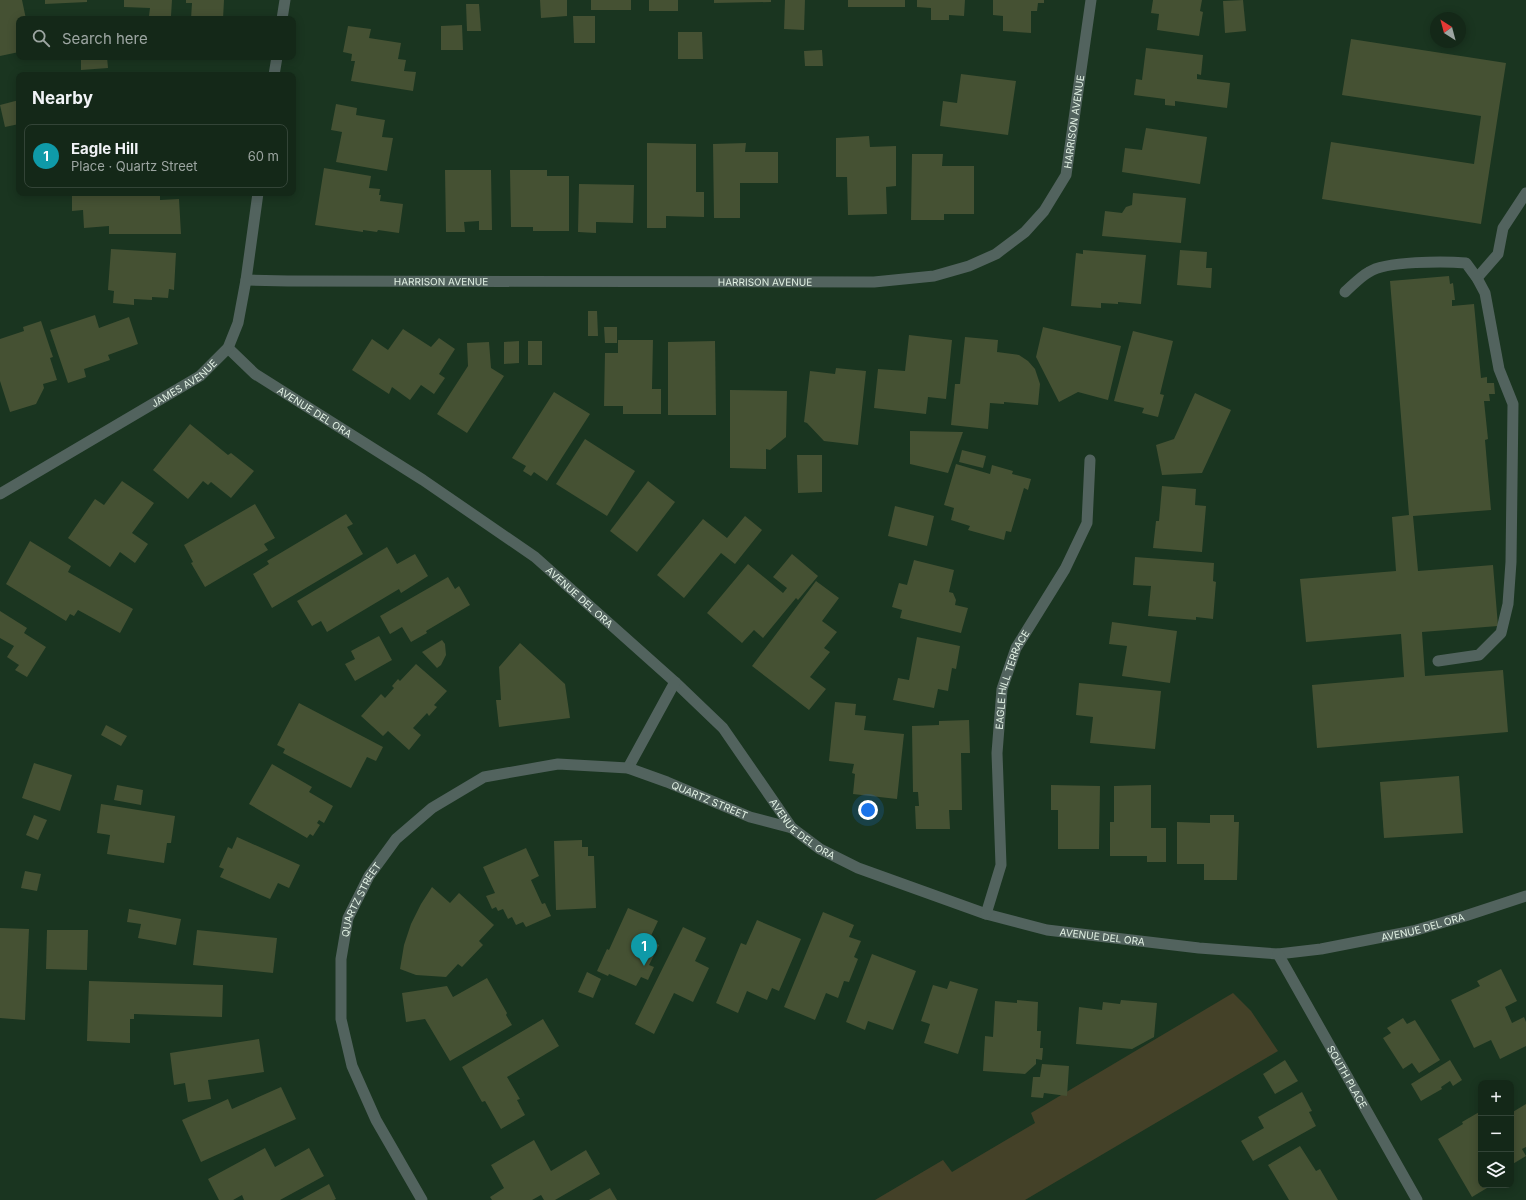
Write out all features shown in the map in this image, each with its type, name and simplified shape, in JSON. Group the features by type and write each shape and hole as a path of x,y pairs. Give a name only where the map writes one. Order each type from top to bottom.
{"street":[{"path":"282,16 285,0"},
{"name":"HARRISON AVENUE","path":"246,280 874,282 934,276 969,266 996,254 1026,232 1044,211 1066,175 1091,0"},
{"path":"274,72 276,60"},
{"path":"1477,278 1498,254 1503,228 1526,193"},
{"name":"JAMES AVENUE","path":"0,494 200,376 228,348 238,323 246,280 258,196"},
{"path":"1345,292 1369,271 1389,265 1452,262 1466,263 1477,278 1485,293 1499,369 1513,404 1511,562 1508,604 1501,633 1479,655 1438,661"},
{"name":"AVENUE DEL ORA","path":"228,348 255,374 424,480 535,557 676,682 723,728 792,828 820,849 858,868 986,914 1047,930 1199,948 1278,954 1321,949 1413,931 1526,896"},
{"name":"EAGLE HILL TERRACE","path":"986,914 1001,865 996,753 1002,689 1016,648 1065,569 1087,523 1090,460"},
{"path":"628,768 676,682"},
{"name":"QUARTZ STREET","path":"422,1200 376,1120 352,1066 341,1019 341,959 348,918 369,876 396,839 432,808 484,777 558,764 628,768 667,782 750,818 792,828"},
{"name":"SOUTH PLACE","path":"1278,954 1417,1200"}],"shaded area":[{"path":"1233,993 1251,1011 1278,1051 1025,1200 875,1200 943,1160 952,1172 1035,1123 1031,1113"}],"building":[{"path":"0,0 22,0 25,16 16,16 16,53 0,56"},
{"path":"45,0 87,0 87,2 45,4"},
{"path":"124,0 172,0 171,16 149,16 150,8 124,7"},
{"path":"186,0 224,0 223,16 191,16 192,3 186,3"},
{"path":"540,0 567,0 567,16 541,18"},
{"path":"591,0 631,0 631,10 591,10"},
{"path":"649,0 678,0 678,11 649,11"},
{"path":"714,0 771,0 771,2 714,3"},
{"path":"785,0 805,0 804,30 784,29"},
{"path":"848,0 905,0 905,7 848,7"},
{"path":"917,0 965,0 964,16 949,15 949,20 931,20 931,8 917,7"},
{"path":"993,0 1044,0 1044,3 1038,3 1037,11 1031,11 1031,33 1003,31 1003,16 993,15"},
{"path":"1153,0 1202,0 1200,11 1203,12 1199,36 1157,30 1159,14 1151,13"},
{"path":"1243,0 1246,31 1225,33 1223,1"},
{"path":"466,4 479,4 481,31 467,31"},
{"path":"573,16 595,16 595,43 574,43"},
{"path":"462,25 463,50 441,50 441,26"},
{"path":"348,26 371,29 369,38 401,43 398,59 406,60 404,71 416,72 413,91 351,81 355,61 351,61 352,54 343,52"},
{"path":"678,32 702,32 703,59 678,59"},
{"path":"1351,39 1506,63 1481,224 1322,199 1331,142 1474,164 1481,116 1342,95"},
{"path":"1146,48 1203,55 1201,75 1197,74 1197,79 1230,83 1227,108 1175,101 1175,106 1165,105 1165,99 1134,95 1136,79 1142,80"},
{"path":"822,50 823,66 805,66 804,51"},
{"path":"81,60 107,60 108,68 81,70"},
{"path":"961,74 1016,81 1008,135 940,126 943,101 957,103"},
{"path":"16,101 16,125 5,127 0,105"},
{"path":"336,104 357,108 356,115 385,120 382,137 393,138 387,171 336,162 342,132 331,130"},
{"path":"1146,128 1207,137 1200,184 1122,172 1125,148 1142,150"},
{"path":"869,136 870,147 896,146 896,186 886,187 887,214 848,215 847,177 836,177 836,138"},
{"path":"647,143 696,144 696,192 704,192 704,217 666,216 666,228 647,228"},
{"path":"746,143 745,152 778,152 778,183 740,183 740,218 714,218 713,144"},
{"path":"912,154 943,154 942,166 974,166 974,214 944,214 944,220 911,220"},
{"path":"324,168 371,176 369,188 380,189 380,201 403,204 399,233 378,230 377,232 363,230 363,232 315,225"},
{"path":"445,170 491,170 492,230 479,230 479,221 464,222 465,232 446,232"},
{"path":"510,170 547,170 547,176 569,176 569,231 533,231 533,227 511,227"},
{"path":"579,184 634,185 633,223 596,222 596,233 578,232"},
{"path":"1133,193 1186,198 1181,243 1102,236 1105,211 1122,213 1126,207 1132,205"},
{"path":"72,196 160,196 160,200 179,199 181,234 109,234 109,226 84,228 83,210 72,211"},
{"path":"111,249 176,253 174,290 169,289 168,298 152,297 152,300 134,299 134,305 113,303 114,291 108,290"},
{"path":"1083,250 1146,255 1141,304 1118,302 1118,304 1101,303 1101,308 1071,306 1076,253 1083,254"},
{"path":"1180,250 1207,252 1206,268 1212,268 1211,288 1177,285"},
{"path":"1449,276 1450,284 1453,283 1455,300 1452,300 1452,306 1474,304 1481,378 1487,377 1487,383 1494,383 1495,394 1489,394 1490,401 1484,401 1488,439 1485,440 1491,510 1413,516 1418,571 1493,565 1498,626 1422,632 1425,676 1503,670 1508,732 1317,748 1312,685 1404,677 1401,634 1306,642 1300,579 1396,571 1392,517 1409,515 1390,281"},
{"path":"588,311 597,311 598,336 588,336"},
{"path":"95,315 99,328 129,317 138,344 108,355 110,360 84,369 86,377 68,383 50,330"},
{"path":"41,321 53,357 50,358 57,380 43,384 44,388 36,404 10,412 0,381 0,339 24,331 23,327"},
{"path":"604,327 617,327 617,343 605,343"},
{"path":"1043,327 1121,346 1108,400 1078,392 1059,402 1036,357"},
{"path":"403,329 431,347 439,338 455,349 439,374 445,378 434,394 421,385 410,400 392,387 389,394 352,370 372,339 388,350"},
{"path":"1133,331 1173,341 1160,394 1164,395 1158,417 1142,413 1144,408 1114,401"},
{"path":"909,335 952,340 946,399 928,397 926,414 874,408 878,369 905,371"},
{"path":"965,337 998,340 997,352 1019,355 1028,361 1035,369 1040,384 1038,405 1004,402 1004,404 990,403 988,429 951,425 955,384 960,384"},
{"path":"618,340 653,340 652,389 661,389 661,414 623,414 623,406 604,406 605,353 618,353"},
{"path":"519,341 519,363 504,364 504,342"},
{"path":"528,341 542,341 542,365 528,365"},
{"path":"715,341 716,415 668,415 668,342"},
{"path":"489,342 491,368 504,376 467,433 437,414 468,366 467,343"},
{"path":"836,368 866,371 858,445 824,441 807,423 804,422 810,371 835,374"},
{"path":"730,390 787,391 786,437 770,450 766,449 766,469 730,468"},
{"path":"554,392 590,414 547,481 534,472 531,476 523,471 526,466 512,458"},
{"path":"1195,393 1231,410 1202,473 1162,475 1156,445 1174,439"},
{"path":"190,424 228,455 231,453 254,471 231,498 211,482 208,485 203,481 188,499 153,470"},
{"path":"910,431 963,432 948,473 910,464"},
{"path":"585,439 635,471 607,516 556,484"},
{"path":"962,450 986,456 983,468 959,462"},
{"path":"797,455 822,455 822,492 798,493"},
{"path":"956,464 990,474 992,465 1013,471 1012,474 1031,479 1028,490 1024,488 1011,532 1006,531 1004,540 968,530 970,526 951,520 954,508 944,505"},
{"path":"122,481 154,503 132,533 148,544 135,563 120,552 110,567 68,538 95,499 104,505"},
{"path":"648,481 675,502 637,552 610,531"},
{"path":"1162,486 1196,489 1195,505 1206,506 1202,552 1153,548 1156,521 1159,521"},
{"path":"255,504 275,538 264,544 268,550 205,587 191,563 193,562 184,545"},
{"path":"895,506 934,516 927,546 888,536"},
{"path":"346,514 353,524 347,527 363,554 272,608 253,574 269,564 267,561"},
{"path":"745,516 762,530 735,564 721,553 684,598 657,575 703,519 727,538"},
{"path":"30,541 71,566 68,572 133,609 120,633 78,610 74,616 70,614 66,621 6,584"},
{"path":"387,547 397,564 415,554 428,576 401,593 399,589 327,632 321,621 312,626 297,601"},
{"path":"792,554 818,576 798,600 796,598 763,638 754,630 742,643 707,613 748,564 783,593 787,588 773,577"},
{"path":"1135,557 1214,563 1213,581 1216,582 1213,619 1196,617 1196,620 1148,616 1151,586 1133,585"},
{"path":"914,560 954,570 949,592 953,593 956,600 955,605 968,608 961,633 900,618 902,610 892,607 899,583 907,585"},
{"path":"448,577 455,589 459,586 470,605 426,631 427,633 411,642 402,627 390,634 380,616"},
{"path":"816,581 839,598 822,621 837,632 824,648 830,652 810,677 826,689 809,710 752,666"},
{"path":"0,611 27,628 24,633 46,647 27,677 15,670 19,665 7,657 14,646 0,638"},
{"path":"1112,622 1177,631 1170,683 1122,676 1127,646 1109,644"},
{"path":"379,636 392,660 355,681 345,664 355,659 351,651"},
{"path":"917,637 960,646 956,669 952,668 948,691 938,689 934,708 893,700 898,678 909,680"},
{"path":"442,640 445,644 446,655 441,665 437,668 422,652"},
{"path":"520,643 565,684 570,718 499,727 496,700 501,700 499,667"},
{"path":"416,664 447,691 434,705 437,707 429,716 427,713 413,728 421,735 409,750 388,731 383,736 361,716 381,694 385,698 394,688 392,686 398,679 400,681"},
{"path":"1079,683 1161,691 1155,749 1090,743 1093,717 1076,715"},
{"path":"835,702 856,704 855,715 866,716 864,730 904,734 897,799 853,794 855,774 852,773 854,764 829,761"},
{"path":"299,703 383,747 376,761 367,757 351,788 283,753 285,749 277,745"},
{"path":"969,720 970,753 961,753 962,810 949,810 950,829 916,829 915,806 919,806 918,792 913,792 912,726 939,725 939,721"},
{"path":"106,725 127,736 121,746 101,735"},
{"path":"34,763 72,775 60,811 22,798"},
{"path":"272,764 312,787 309,792 333,806 324,823 319,820 317,823 320,825 313,836 310,834 307,838 249,804"},
{"path":"1459,776 1463,833 1384,838 1380,782"},
{"path":"117,785 143,790 141,805 114,800"},
{"path":"1051,785 1100,786 1099,849 1058,849 1058,810 1051,810"},
{"path":"1151,785 1151,828 1166,828 1166,862 1147,862 1147,856 1110,856 1110,822 1114,822 1114,786"},
{"path":"101,804 175,816 171,843 167,843 164,863 107,854 110,835 97,833"},
{"path":"34,815 47,820 38,840 26,835"},
{"path":"1210,815 1234,815 1234,822 1239,822 1237,880 1204,880 1204,864 1177,864 1177,822 1210,823"},
{"path":"237,837 300,865 289,888 278,883 270,899 220,877 224,869 219,867 228,847 232,849"},
{"path":"582,840 582,847 588,847 588,856 594,856 596,908 556,910 554,841"},
{"path":"526,848 539,876 531,880 542,904 545,903 551,916 526,927 523,922 516,925 512,917 508,919 503,909 498,911 496,907 492,909 486,896 495,893 483,867"},
{"path":"25,871 41,874 37,891 21,888"},
{"path":"432,887 450,903 459,893 494,925 479,941 483,945 462,967 458,964 446,977 416,975 400,969 404,945 411,924"},
{"path":"628,908 658,921 649,940 659,945 649,965 654,967 648,980 641,977 636,986 609,974 608,976 597,971 607,949 609,950"},
{"path":"129,909 181,919 176,945 138,938 141,924 127,922"},
{"path":"823,912 854,925 849,937 861,941 854,957 858,959 849,982 844,981 838,998 826,993 815,1020 784,1007"},
{"path":"757,920 801,939 779,991 772,988 767,1000 747,991 738,1013 716,1003 741,943 746,945"},
{"path":"683,927 706,938 695,961 709,968 693,1002 674,993 654,1034 635,1024"},
{"path":"0,928 29,929 25,1020 0,1018"},
{"path":"47,930 88,930 87,970 46,969"},
{"path":"197,930 277,938 273,973 193,965"},
{"path":"872,954 916,971 893,1030 868,1021 865,1030 846,1022"},
{"path":"1501,969 1517,1001 1505,1007 1512,1023 1524,1017 1526,1022 1526,1046 1500,1059 1491,1040 1474,1048 1451,1000 1480,986 1477,981"},
{"path":"587,972 601,979 593,998 578,992"},
{"path":"487,978 507,1013 506,1015 512,1025 450,1061 425,1019 406,1022 402,993 447,986 453,997"},
{"path":"89,981 223,985 222,1017 134,1014 134,1019 130,1019 130,1043 87,1041"},
{"path":"950,981 978,989 958,1054 924,1043 930,1024 921,1021 933,985 947,989"},
{"path":"1017,1000 1038,1002 1037,1031 1041,1031 1040,1048 1043,1048 1042,1060 1036,1059 1036,1064 1025,1074 983,1071 985,1036 993,1037 995,1001 1017,1003"},
{"path":"1121,1000 1157,1003 1154,1037 1132,1049 1076,1044 1079,1007 1102,1010 1103,1002 1120,1004"},
{"path":"1403,1018 1407,1024 1415,1020 1440,1060 1419,1073 1412,1063 1403,1069 1383,1038 1391,1033 1387,1028"},
{"path":"543,1019 559,1046 507,1077 520,1099 517,1100 525,1115 501,1129 485,1101 482,1102 462,1067"},
{"path":"259,1039 264,1072 208,1080 211,1099 188,1102 185,1083 174,1085 170,1053"},
{"path":"1285,1060 1298,1081 1275,1094 1263,1074"},
{"path":"1450,1060 1462,1080 1453,1086 1450,1081 1441,1087 1442,1089 1421,1101 1411,1084"},
{"path":"1042,1064 1069,1066 1067,1096 1044,1093 1043,1098 1031,1097 1033,1077 1040,1077"},
{"path":"281,1087 296,1119 201,1162 182,1120 228,1099 232,1109"},
{"path":"1302,1092 1312,1111 1309,1112 1316,1126 1253,1161 1241,1141 1264,1128 1258,1117"},
{"path":"1526,1104 1526,1147 1522,1149 1526,1156 1514,1163 1514,1116 1514,1111"},
{"path":"1478,1113 1478,1188 1487,1188 1472,1197 1438,1139 1463,1124 1462,1122"},
{"path":"534,1140 551,1171 586,1150 600,1174 555,1200 544,1200 541,1195 532,1200 492,1200 490,1197 504,1188 491,1165"},
{"path":"1300,1146 1316,1171 1320,1169 1338,1200 1289,1200 1268,1165"},
{"path":"265,1148 275,1167 309,1148 324,1176 280,1200 244,1200 242,1195 233,1200 219,1200 208,1179"},
{"path":"329,1184 336,1199 300,1200"},
{"path":"610,1188 617,1200 589,1200"}],"place":[{"name":"Eagle Hill","path":"644,966"}]}
